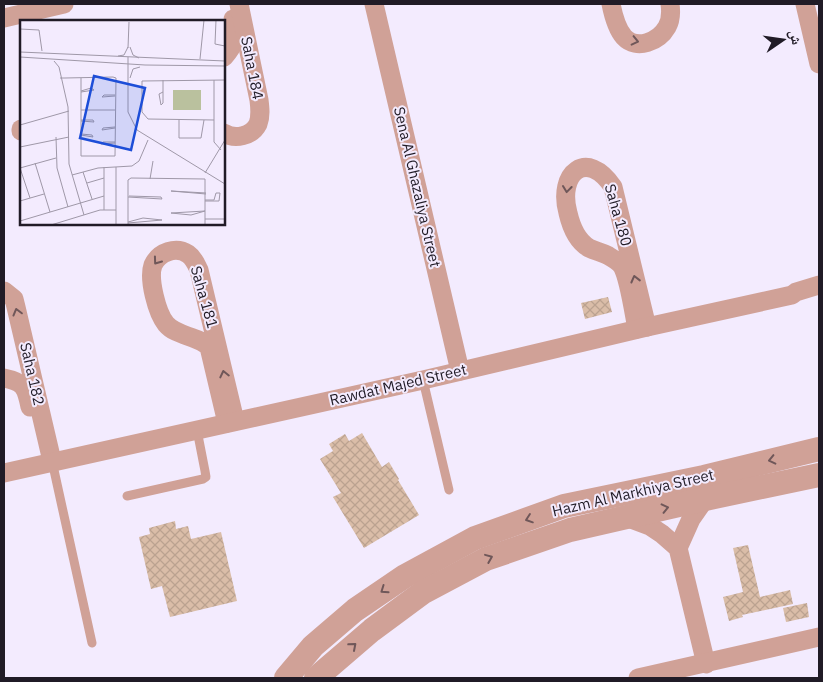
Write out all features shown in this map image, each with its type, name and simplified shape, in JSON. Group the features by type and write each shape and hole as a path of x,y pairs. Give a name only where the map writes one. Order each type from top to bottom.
{"street":[{"name":"Saha 184","path":"225,58 235,43 236,37 229,4"},
{"name":"Saha 184","path":"225,134 228,136 240,136 252,131 258,124 260,106 239,4"},
{"name":"Sena Al Ghazaliya Street","path":"374,4 460,371"},
{"path":"611,4 616,23 625,38 641,44 649,43 659,37 668,26 671,13 670,4"},
{"path":"806,4 819,64"},
{"path":"4,18 49,13"},
{"path":"225,59 242,61 252,65"},
{"name":"Saha 180","path":"582,168 599,170 613,186 642,328 624,270 615,260 582,243 576,236 568,213 565,188 572,174 582,168"},
{"path":"601,252 613,241 622,226"},
{"name":"Saha 181","path":"172,250 190,255 199,270 209,310 231,422 209,347 204,342 176,333 169,328 164,322 155,300 152,267 164,253 172,250"},
{"name":"Rawdat Majed Street","path":"792,296 796,292 819,285"},
{"name":"Saha 182","path":"4,291 14,300 28,354 47,463"},
{"name":"Rawdat Majed Street","path":"4,473 423,380 642,328 792,296 797,297 819,293"},
{"path":"192,337 203,325 209,310"},
{"path":"7,379 21,369 28,354"},
{"name":"Saha 182","path":"7,379 23,385 27,391 47,463"},
{"name":"Hazm Al Markhiya Street","path":"286,678 314,646 355,610 405,576 474,538 564,506 704,477 819,449"},
{"name":"Hazm Al Markhiya Street","path":"316,678 372,630 422,593 486,559 570,530 819,475"},
{"path":"678,548 692,519 705,499"},
{"path":"626,517 650,526 678,548 706,664"},
{"path":"638,678 819,637"}],"lane":[{"path":"423,380 449,490"},
{"path":"127,496 203,480 206,477 206,471 197,430"},
{"path":"47,463 92,643"}],"building":[{"path":"608,297 612,312 585,319 581,303"},
{"path":"362,433 382,467 389,462 419,515 364,548 333,497 341,493 320,459 333,451 329,444 345,434 349,441"},
{"path":"175,521 176,529 188,526 191,539 221,532 237,601 170,617 162,586 151,589 139,537 150,534 149,528"},
{"path":"748,545 760,597 790,590 793,604 742,615 743,617 729,621 723,597 743,592 733,548"},
{"path":"807,603 809,617 786,622 783,608"}]}
